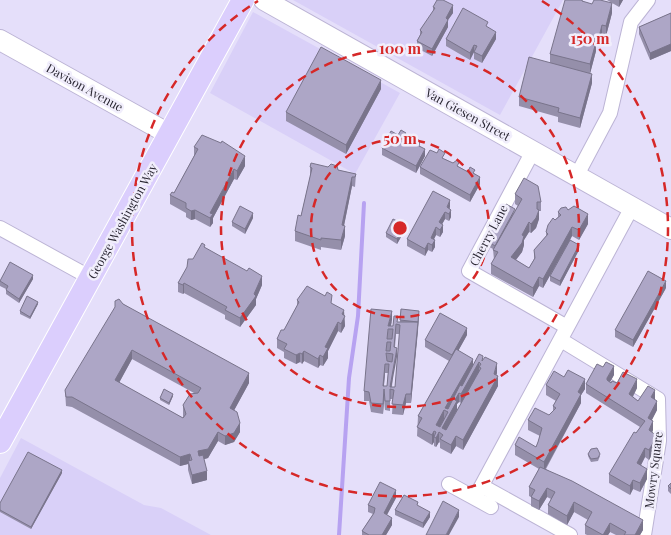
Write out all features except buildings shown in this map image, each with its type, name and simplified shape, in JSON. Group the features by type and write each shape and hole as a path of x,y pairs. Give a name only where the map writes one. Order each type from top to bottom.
{"main road":[{"name":"George Washington Way","path":"0,442 6,418 90,278 242,0"},
{"name":"Van Giesen Street","path":"264,0 671,229"},
{"name":"Davison Avenue","path":"0,40 169,134"}],"street":[{"path":"576,174 610,113 631,22 648,0"},
{"name":"Cherry Lane","path":"533,151 469,271 567,327"},
{"path":"478,492 562,340 567,327 632,207"},
{"path":"0,228 90,278"},
{"name":"Mowry Square","path":"562,340 658,399 659,441 644,535"},
{"path":"448,484 478,492 570,535"},
{"path":"478,492 491,507"}],"shaded area":[{"path":"293,0 563,0 500,115"},
{"path":"253,12 400,93 355,174 210,93"},
{"path":"21,438 144,505 161,508 211,535 0,535 0,478"}],"waterway":[{"path":"339,535 349,378 358,316 364,203"}]}
